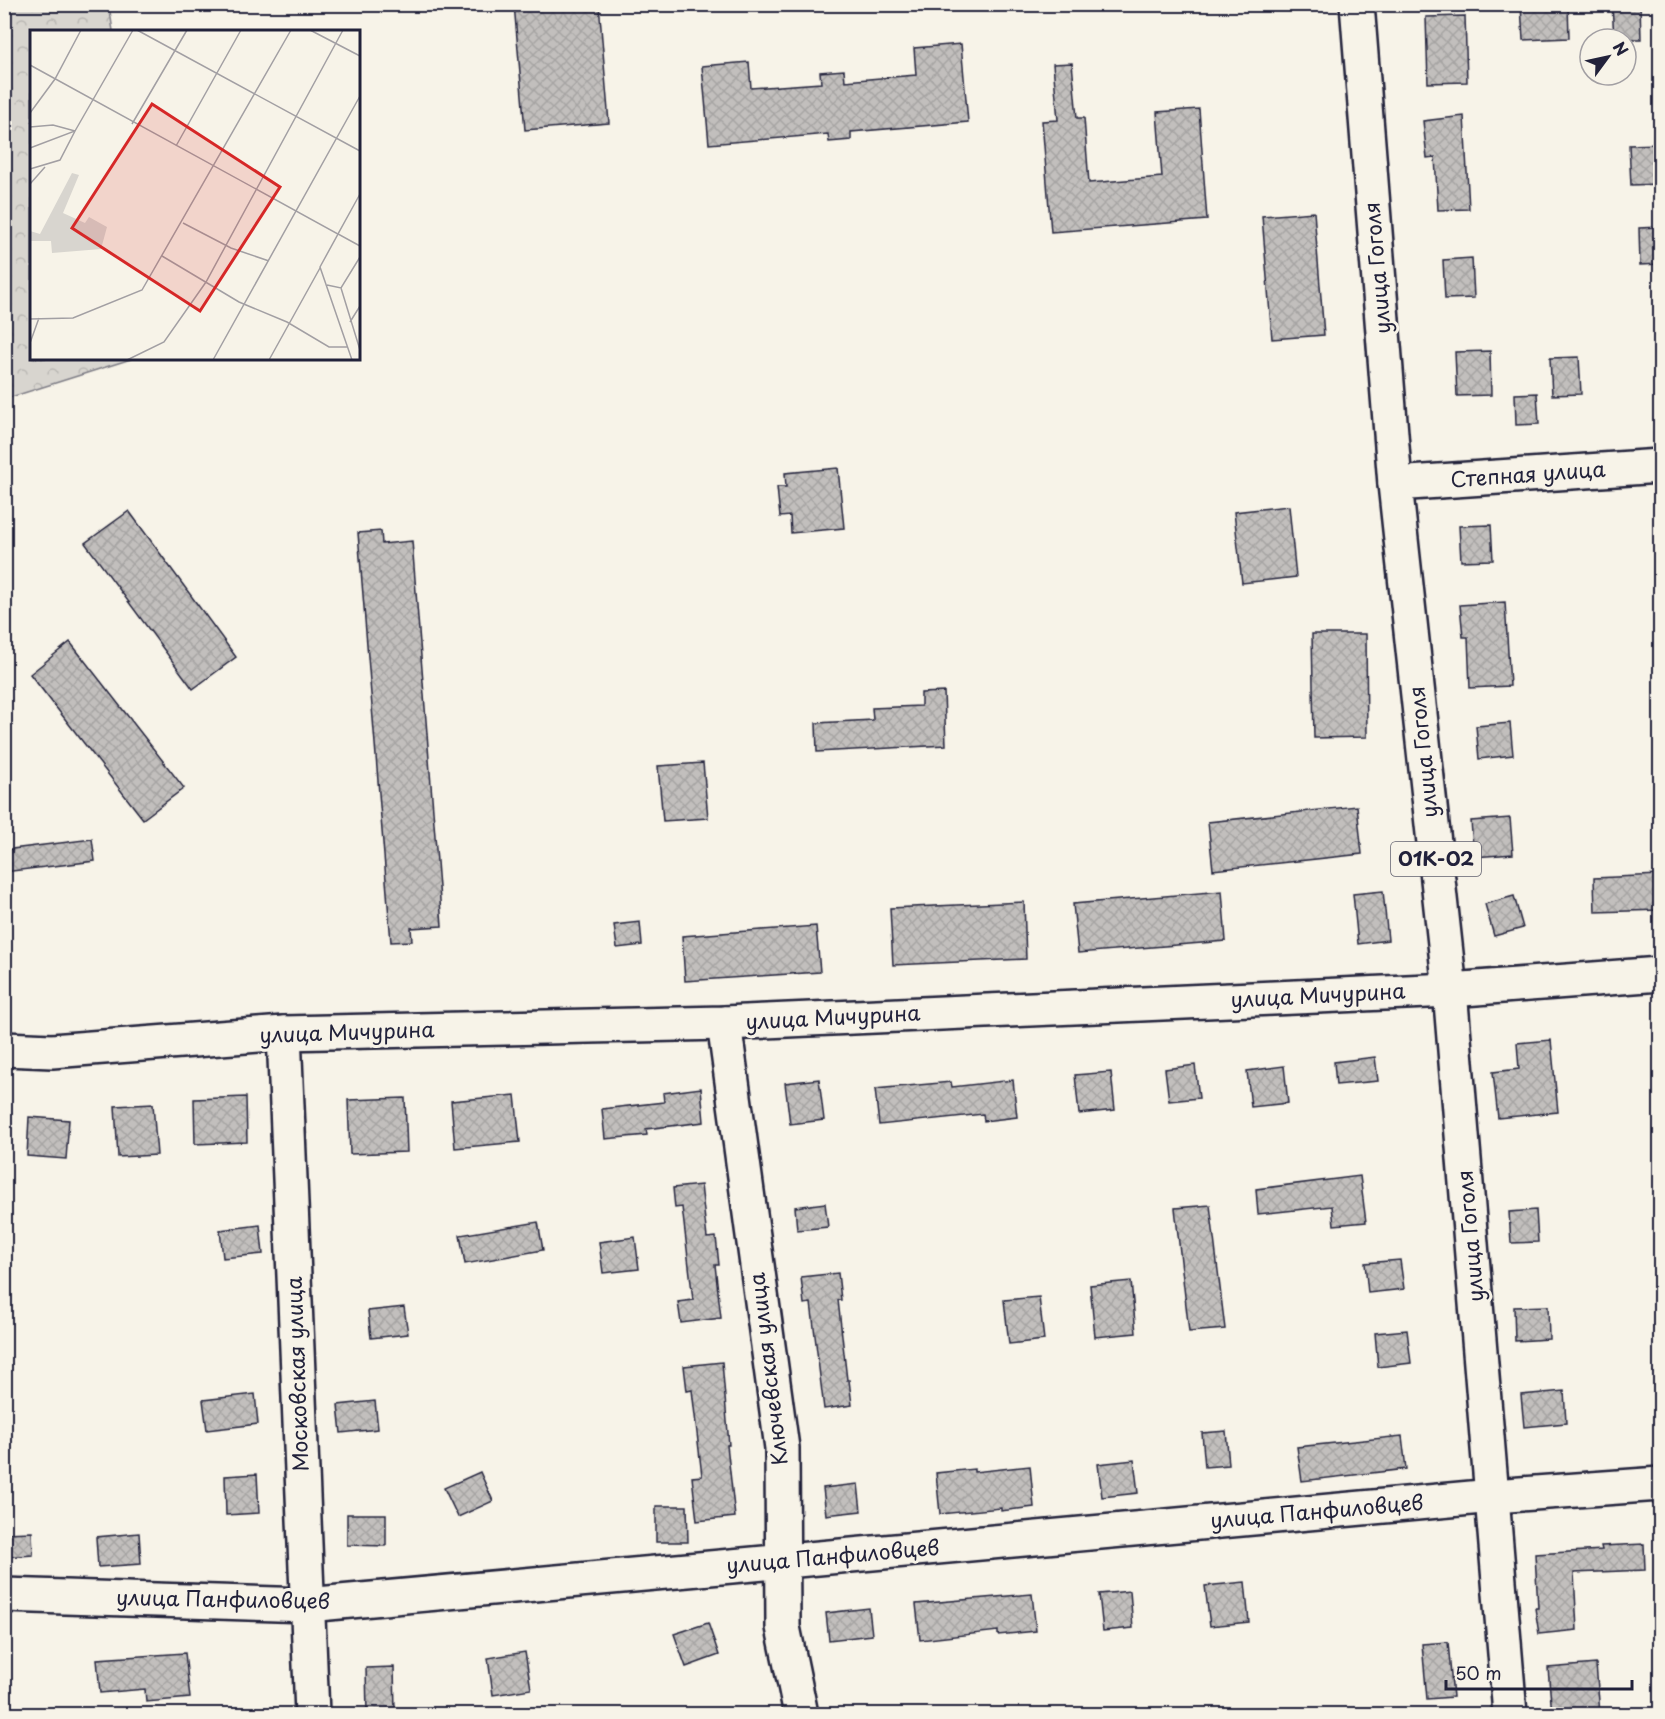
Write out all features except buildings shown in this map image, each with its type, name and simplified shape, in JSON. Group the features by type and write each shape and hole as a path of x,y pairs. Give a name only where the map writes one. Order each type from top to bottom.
{"street":[{"name":"улица Гоголя","path":"1357,4 1395,484 1450,990 1510,1714"},
{"name":"Степная улица","path":"1395,484 1660,466"},
{"name":"улица Мичурина","path":"4,1049 52,1051 284,1033 724,1023 1450,990 1660,974"},
{"name":"Ключевская улица","path":"724,1023 782,1448 783,1628 801,1714"},
{"name":"Московская улица","path":"284,1033 312,1714"},
{"name":"улица Панфиловцев","path":"4,1594 307,1605 1492,1496 1660,1484"}],"green space":[{"path":"4,5 109,5 113,30 30,30 30,360 128,360 5,399"}]}
